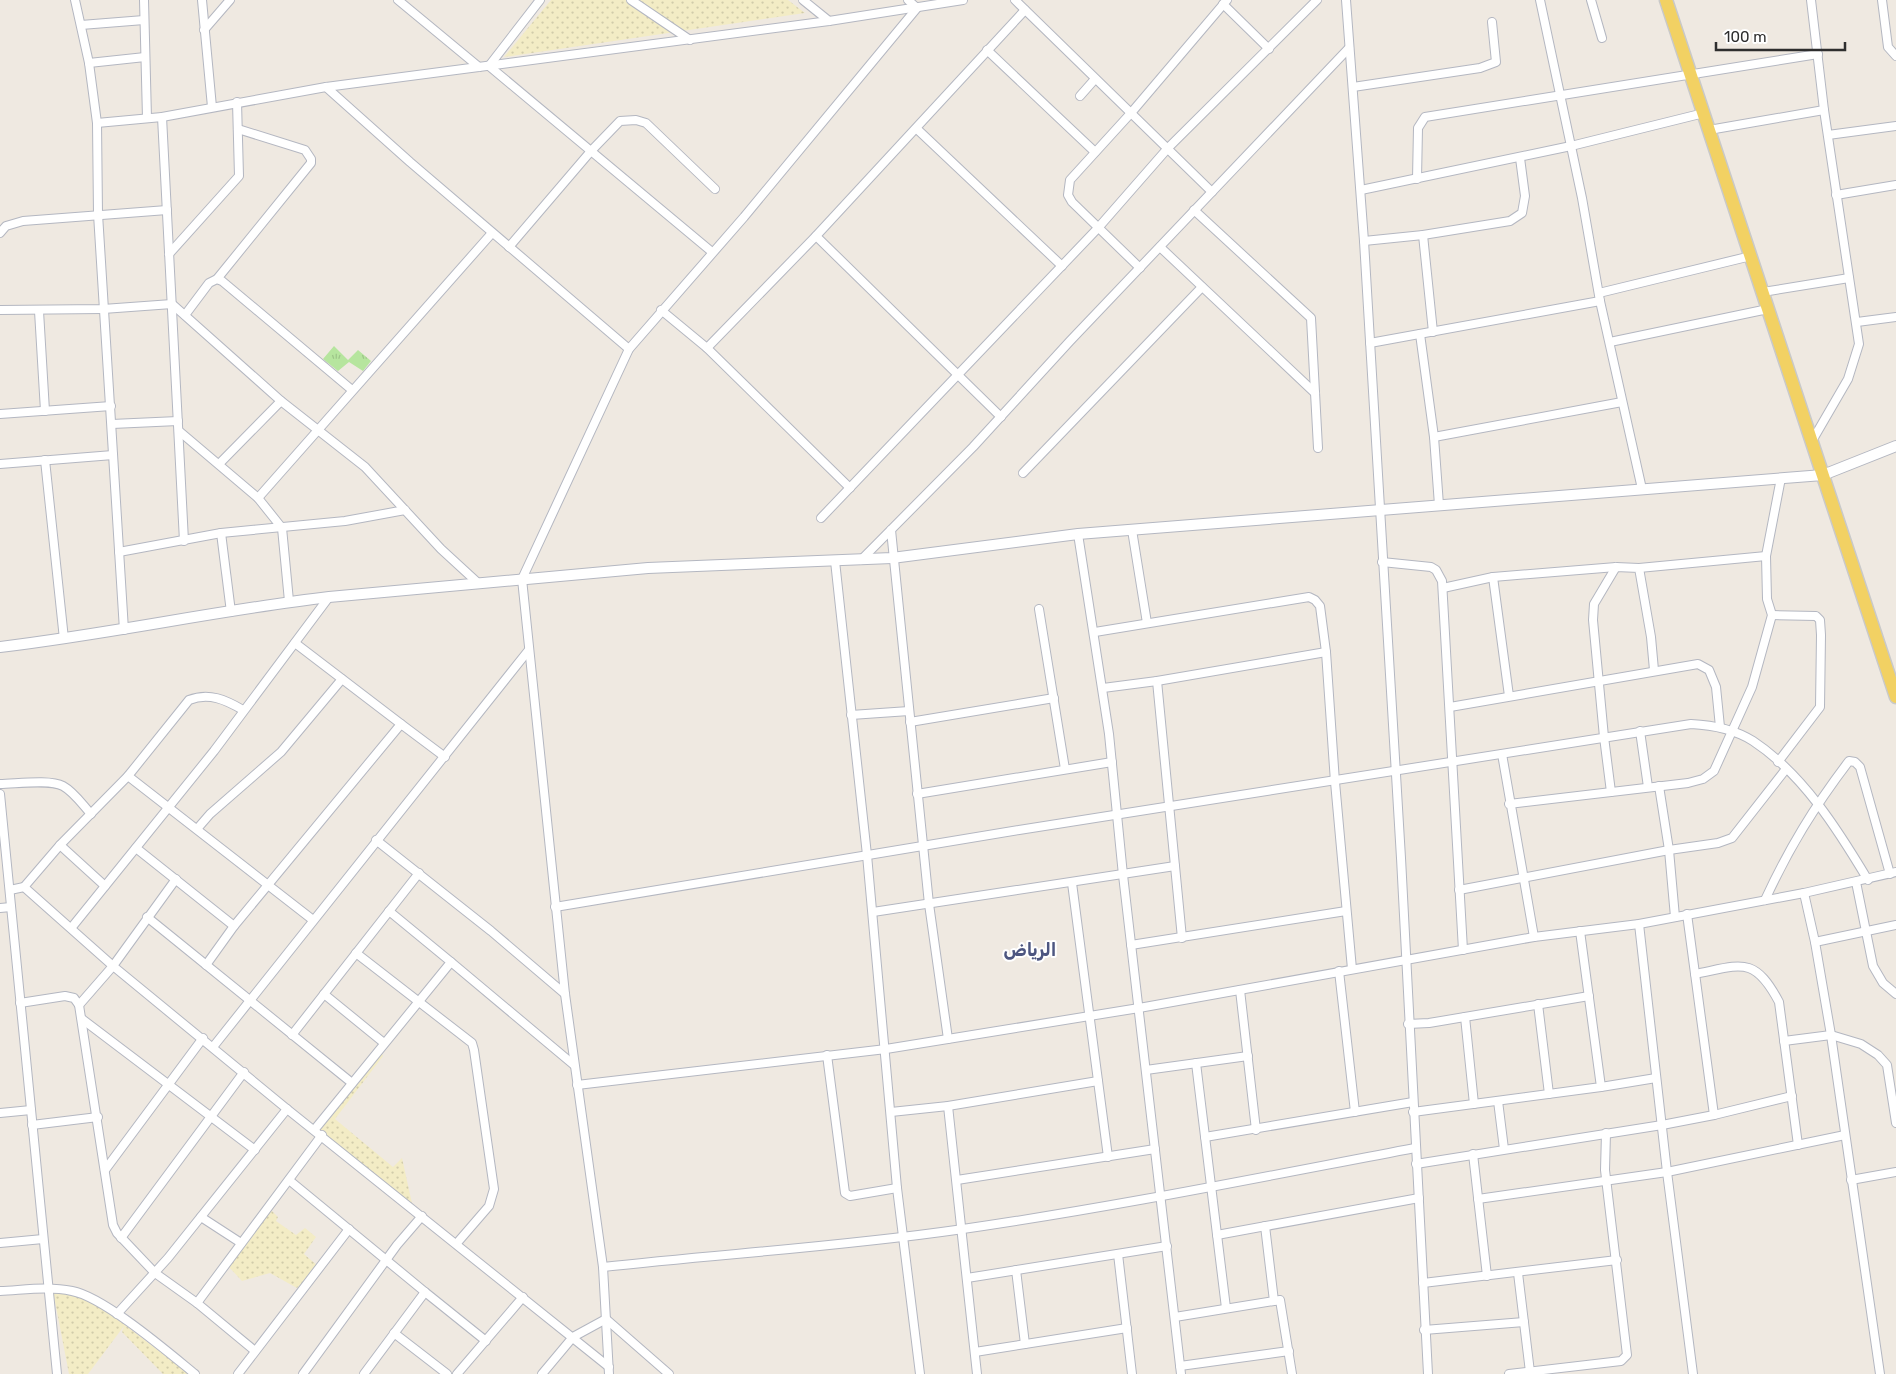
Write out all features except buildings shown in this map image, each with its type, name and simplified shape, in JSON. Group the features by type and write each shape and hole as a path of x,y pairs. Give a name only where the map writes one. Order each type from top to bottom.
{"main road":[{"path":"1666,0 1896,697"}],"street":[{"path":"75,0 89,63 97,123 98,214 103,309 124,630"},
{"path":"144,0 147,118"},
{"path":"202,0 212,108"},
{"path":"204,30 230,0"},
{"path":"398,0 479,67"},
{"path":"489,66 540,0"},
{"path":"631,0 690,40"},
{"path":"804,0 829,21"},
{"path":"908,0 917,8"},
{"path":"97,123 162,117 326,87 690,40 964,0"},
{"path":"1015,0 1212,192"},
{"path":"821,518 1098,228 1168,148 1270,49 1317,0"},
{"path":"1346,0 1361,190 1419,1198 1424,1330 1428,1374"},
{"path":"1540,0 1600,297 1642,489"},
{"path":"1591,0 1602,38"},
{"path":"1811,0 1824,110 1859,344 1848,379 1812,441"},
{"path":"1882,0 1888,47 1896,56"},
{"path":"1140,268 1072,202 1068,188 1070,180 1225,2 1270,49"},
{"path":"609,1370 603,1267 565,994 522,579 628,349 917,8"},
{"path":"707,348 917,129 1025,10"},
{"path":"81,25 144,20"},
{"path":"1352,87 1480,68 1496,62 1492,22"},
{"path":"861,560 1001,418 1194,210 1349,48"},
{"path":"987,50 1095,152"},
{"path":"1417,179 1418,128 1425,117 1818,54"},
{"path":"89,63 145,57"},
{"path":"489,66 712,252"},
{"path":"1080,96 1095,79"},
{"path":"326,87 492,233 628,349"},
{"path":"169,254 239,176 237,102"},
{"path":"1709,130 1824,110"},
{"path":"1361,190 1520,158 1704,112"},
{"path":"162,117 184,541"},
{"path":"509,247 591,151 620,121 641,121 646,123 715,189"},
{"path":"1828,135 1896,126"},
{"path":"185,315 209,283 217,279 311,163 311,159 305,150 238,129"},
{"path":"917,129 1062,266"},
{"path":"1364,241 1423,235 1510,221 1522,213 1525,196 1520,158"},
{"path":"1836,195 1896,185"},
{"path":"0,233 6,226 17,221 167,210"},
{"path":"1194,210 1311,318 1318,448"},
{"path":"258,498 492,233"},
{"path":"1423,235 1433,332"},
{"path":"816,236 1001,418"},
{"path":"1160,247 1315,393"},
{"path":"1370,344 1600,297 1750,256"},
{"path":"1762,292 1849,278"},
{"path":"217,279 222,281 352,390"},
{"path":"1023,474 1202,287"},
{"path":"0,310 103,309 172,304 316,431 366,467 405,510 478,583"},
{"path":"1610,342 1768,309"},
{"path":"39,310 45,411"},
{"path":"661,310 707,348 850,488"},
{"path":"1857,322 1896,317"},
{"path":"1420,334 1434,437 1439,505"},
{"path":"220,463 281,401"},
{"path":"1434,437 1622,402"},
{"path":"0,414 110,406"},
{"path":"112,424 178,421"},
{"path":"179,431 220,463 258,498 282,528 289,601"},
{"path":"0,647 124,630 289,601 329,597 648,568 892,558 1078,534 1823,475 1896,446"},
{"path":"0,464 113,455"},
{"path":"45,460 64,639"},
{"path":"1509,804 1703,779 1714,771 1752,687 1772,615 1767,599 1766,556 1781,478"},
{"path":"119,552 221,533 345,521 405,510"},
{"path":"891,530 892,558 929,904 948,1039"},
{"path":"1132,530 1147,623"},
{"path":"221,533 231,612"},
{"path":"1078,534 1103,688 1181,1370 1289,1351"},
{"path":"1443,588 1493,577 1616,567 1639,568 1766,556"},
{"path":"835,561 873,912 897,1188 905,1237 920,1374"},
{"path":"1382,562 1430,567 1440,576 1443,588 1464,950"},
{"path":"1612,792 1604,737 1594,604 1616,567"},
{"path":"1639,568 1651,637 1654,670"},
{"path":"1493,577 1509,696"},
{"path":"72,927 169,808 329,597"},
{"path":"1095,632 1309,598 1315,600 1320,606 1326,652 1335,782 1352,969"},
{"path":"1039,609 1065,769"},
{"path":"1772,615 1816,616 1820,620 1821,634 1820,707 1778,762"},
{"path":"295,643 445,757"},
{"path":"213,1047 528,651"},
{"path":"1103,688 1157,681 1326,652"},
{"path":"1450,707 1654,670 1698,664 1709,670 1716,687 1720,727"},
{"path":"197,829 210,814 281,752 342,680"},
{"path":"1157,681 1182,938"},
{"path":"10,890 24,887 60,846 128,776 189,700 202,696 224,698 243,710"},
{"path":"910,722 1054,698"},
{"path":"851,715 909,711"},
{"path":"206,965 234,926 401,724"},
{"path":"555,907 1118,814 1335,782 1690,724 1720,727 1733,731 1753,741 1786,769 1848,846 1868,880"},
{"path":"1640,732 1648,787"},
{"path":"1502,754 1509,804 1534,937"},
{"path":"577,1085 886,1049 1139,1008 1534,937 1639,924 1687,914 1765,900 1804,893 1868,880 1893,873 1860,767 1856,762 1849,761 1816,804 1786,855 1765,900"},
{"path":"917,794 1112,762"},
{"path":"1460,890 1669,850 1718,843 1732,838 1786,769"},
{"path":"128,776 313,920"},
{"path":"0,784 52,783 61,785 71,792 90,814"},
{"path":"1659,786 1669,850 1675,917"},
{"path":"0,794 3,861 10,890 57,1374"},
{"path":"376,840 565,994"},
{"path":"60,846 105,886"},
{"path":"136,848 234,926"},
{"path":"873,912 1175,866"},
{"path":"292,1035 418,873"},
{"path":"79,1005 113,966 176,879"},
{"path":"1856,882 1873,966 1883,983 1896,994"},
{"path":"1072,883 1108,1157"},
{"path":"24,887 72,927 113,966 203,1038 287,1109 315,1129 573,1337 609,1370"},
{"path":"1804,893 1815,942 1831,1034 1880,1374"},
{"path":"0,908 11,907"},
{"path":"389,911 574,1065"},
{"path":"1131,944 1182,938 1346,911"},
{"path":"1687,914 1714,1115"},
{"path":"147,917 352,1083"},
{"path":"1639,924 1667,1172 1693,1374"},
{"path":"1815,942 1896,925"},
{"path":"1580,932 1601,1087"},
{"path":"356,954 472,1044 477,1060 494,1189 489,1206 457,1244"},
{"path":"315,1129 450,962"},
{"path":"1695,974 1739,965 1753,968 1769,983 1779,1002 1798,1145"},
{"path":"1339,971 1355,1112"},
{"path":"1240,990 1256,1130"},
{"path":"324,994 384,1043"},
{"path":"20,1004 65,996 74,998 79,1005 98,1117 113,1225 121,1238 155,1273 197,1303 255,1351"},
{"path":"1408,1024 1465,1017 1588,996"},
{"path":"1538,1004 1548,1094"},
{"path":"1465,1017 1474,1104"},
{"path":"82,1019 255,1150"},
{"path":"1784,1041 1831,1034 1860,1044 1878,1055 1887,1065 1896,1123"},
{"path":"105,1170 203,1038"},
{"path":"827,1055 845,1193 850,1196 897,1188"},
{"path":"1146,1070 1248,1056"},
{"path":"1196,1063 1226,1308"},
{"path":"121,1238 244,1072"},
{"path":"1413,1112 1656,1078"},
{"path":"891,1112 948,1106 1098,1081"},
{"path":"1416,1164 1662,1125 1714,1115 1792,1096"},
{"path":"1498,1101 1504,1149"},
{"path":"1205,1137 1256,1130 1413,1102"},
{"path":"948,1106 977,1374"},
{"path":"117,1314 155,1273 202,1217 287,1109"},
{"path":"0,1113 31,1110"},
{"path":"32,1126 98,1117"},
{"path":"1510,1374 1621,1361 1626,1358 1617,1260 1607,1182 1606,1133"},
{"path":"197,1303 322,1135"},
{"path":"1478,1199 1667,1172 1845,1135"},
{"path":"603,1267 905,1237 961,1229 1161,1196 1415,1148"},
{"path":"957,1180 1155,1149"},
{"path":"1472,1154 1487,1276"},
{"path":"1851,1180 1896,1172"},
{"path":"289,1180 486,1341"},
{"path":"1217,1235 1419,1198"},
{"path":"303,1374 387,1259 422,1216"},
{"path":"202,1217 241,1243"},
{"path":"1265,1226 1274,1301"},
{"path":"238,1374 349,1228"},
{"path":"0,1243 43,1239"},
{"path":"967,1278 1166,1246"},
{"path":"1118,1254 1132,1374"},
{"path":"1423,1283 1617,1260"},
{"path":"1016,1270 1025,1344"},
{"path":"1518,1272 1530,1372"},
{"path":"0,1291 48,1288 74,1291 94,1299 117,1314 195,1374"},
{"path":"367,1373 425,1292"},
{"path":"457,1374 523,1297"},
{"path":"1175,1317 1280,1300 1292,1374"},
{"path":"542,1374 573,1337 606,1319"},
{"path":"606,1319 669,1374"},
{"path":"1424,1330 1524,1322"},
{"path":"975,1352 1126,1328"},
{"path":"394,1333 447,1374"}],"sand":[{"path":"551,0 788,0 805,13 504,57"},
{"path":"380,1048 383,1056 335,1119 393,1167 402,1158 413,1208 324,1133 317,1131"},
{"path":"268,1207 278,1217 276,1221 296,1235 305,1228 316,1237 304,1254 319,1267 297,1288 270,1273 242,1281 228,1266"},
{"path":"53,1291 87,1296 189,1374 163,1374 122,1332 124,1326 88,1374 69,1374"}],"green space":[{"path":"334,346 348,360 358,350 371,361 363,371 349,362 338,371 323,359"}],"district":[{"name":"الرياض","path":"1030,950"}]}
